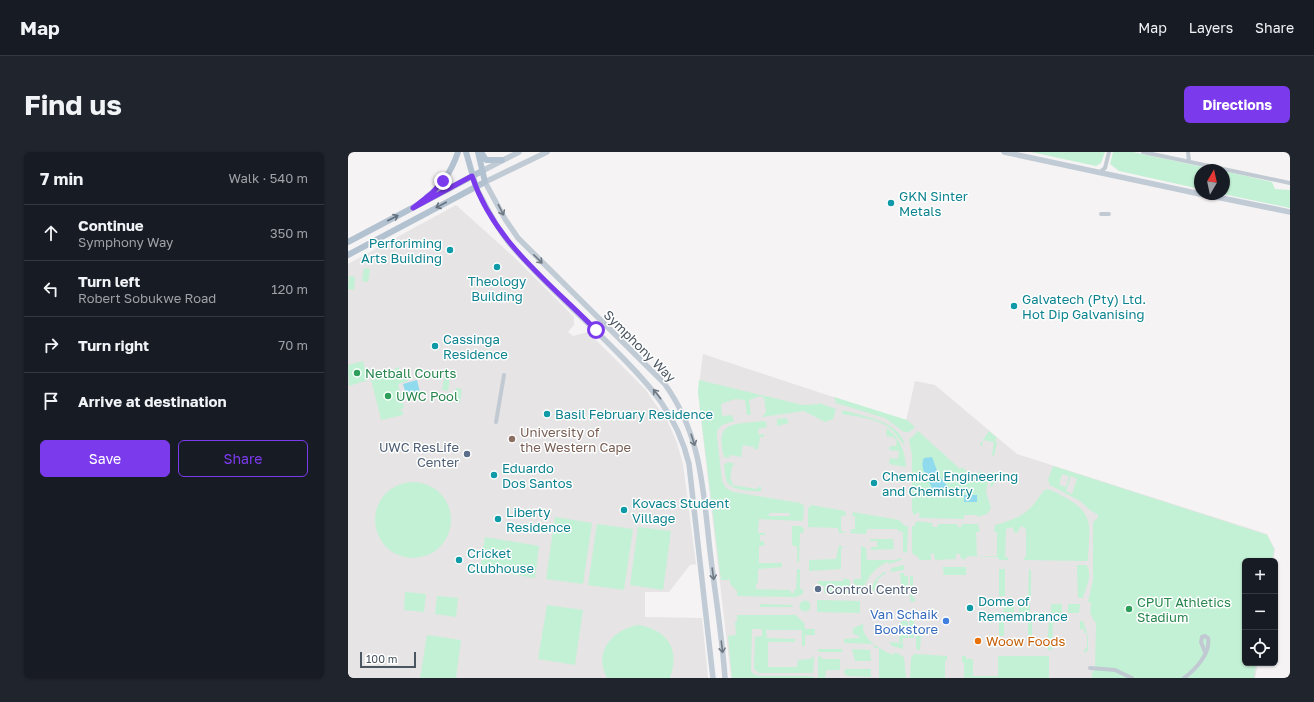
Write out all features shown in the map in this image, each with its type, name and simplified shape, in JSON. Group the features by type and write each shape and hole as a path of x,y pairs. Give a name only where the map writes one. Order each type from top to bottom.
{"main road":[{"path":"413,208 432,193 443,181 451,169 458,152"},
{"path":"466,152 476,186"},
{"path":"478,152 485,182"},
{"path":"481,152 486,160 502,160"},
{"path":"348,242 519,152"},
{"path":"348,255 476,186 547,152"},
{"path":"1004,152 1102,170 1108,174 1194,192"},
{"name":"Symphony Way","path":"485,182 518,238 664,384 683,412 696,446 702,480 725,678"},
{"name":"Symphony Way","path":"476,186 491,217 509,243 649,385 665,406 676,426 689,464 713,678"},
{"path":"1230,200 1290,212"},
{"path":"373,228 380,238"}],"street":[{"path":"1102,170 1109,152"},
{"path":"1143,152 1290,183"},
{"path":"1188,152 1189,162"},
{"path":"1101,214 1109,214"},
{"path":"496,422 504,375"},
{"path":"1184,678 1197,666 1205,652"},
{"path":"1090,668 1115,670 1132,678"}],"shaded area":[{"name":"University of the Western Cape","path":"456,205 514,257 574,317 574,325 568,332 573,336 588,332 645,389 668,422 677,443 683,464 696,564 690,565 669,592 645,592 645,617 702,618 708,678 348,678 348,264"},
{"path":"703,354 906,421 915,381 935,385 1017,454 1267,534 1275,549 1274,558 1242,558 1242,666 1257,666 1255,678 731,678 698,393"}],"green space":[{"path":"1031,152 1105,152 1101,163 1096,166"},
{"path":"1113,152 1133,152 1194,165 1194,188 1119,171 1110,164"},
{"path":"1230,172 1272,182 1275,189 1290,190 1290,208 1230,195"},
{"path":"364,268 370,269 368,282 362,281"},
{"path":"349,276 355,277 354,290 348,289"},
{"name":"Netball Courts","path":"363,361 368,380 349,386 348,365"},
{"name":"UWC Pool","path":"399,367 400,371 393,373 396,379 407,376 408,381 398,384 404,408 395,411 402,410 403,415 381,420 371,380 391,374 391,371"},
{"path":"444,377 450,377 448,391 442,390"},
{"path":"699,380 803,405 819,403 836,409 833,419 825,422 804,411 762,417 766,412 764,398 760,396 749,400 751,415 747,415 745,400 735,399 721,404 722,416 732,415 734,421 722,425 717,431 722,481 726,488 733,492 800,503 804,506 803,521 759,519 758,533 765,533 765,535 760,535 760,541 764,541 764,546 759,546 759,563 782,563 782,567 758,569 758,583 756,584 756,589 790,590 791,593 794,593 794,590 796,590 797,569 800,569 800,589 803,589 803,594 796,597 737,596 737,591 730,584 730,580 721,580 698,392","holes":["769,513 789,513 790,516 769,516"]},
{"path":"456,388 462,389 460,403 454,402"},
{"path":"834,397 907,420 915,427 909,432 904,432 885,418 836,403"},
{"path":"842,411 872,418 889,425 902,437 905,445 886,425 868,418 842,414"},
{"path":"786,418 789,423 777,426 777,419"},
{"path":"764,421 766,422 767,427 758,429 759,435 764,434 764,437 760,437 758,449 743,445 741,455 743,457 730,455 729,458 724,457 722,436 729,426"},
{"path":"887,428 897,439 894,439 894,437 886,436"},
{"path":"918,431 960,469 962,467 974,478 980,471 989,475 986,492 991,508 987,514 977,517 977,515 964,515 964,519 922,518 918,517 920,514 918,512 914,516 912,510 912,455 909,440"},
{"path":"989,431 997,438 995,440 997,442 994,456 992,455 994,442 983,440 982,447 980,444"},
{"path":"897,439 901,445 906,467 889,464 890,458 898,459 899,451 889,450 890,446 896,446"},
{"path":"728,462 735,464 732,466 730,479 732,481 732,485 757,489 758,487 761,487 761,491 742,490 729,485 726,480 724,465"},
{"path":"1053,466 1267,535 1274,549 1272,558 1242,558 1242,666 1256,666 1254,678 1092,678 1092,672 1095,670 1096,623 1093,620 1092,615 1090,615 1091,603 1088,602 1093,580 1093,522 1098,518 1098,515 1080,501 1050,485 1048,480","holes":["1062,474 1069,476 1066,487 1059,485","1071,476 1077,479 1072,494 1066,491"]},
{"path":"993,473 1002,475 990,488"},
{"path":"413,482 427,485 440,493 448,506 451,520 448,534 440,547 427,555 413,558 399,555 386,547 378,534 375,520 378,506 386,493 399,485"},
{"path":"1046,489 1051,490 1076,504 1086,517 1089,523 1087,561 1024,560 1024,557 1026,557 1026,529 1021,526 1017,533 1015,533 1012,527 1006,529 1005,557 1008,557 1008,560 999,560 998,557 967,556 966,559 961,559 960,554 956,554 956,559 935,560 934,554 931,553 931,560 919,560 919,558 912,553 912,526 914,526 917,521 932,523 933,527 937,527 938,524 957,524 958,527 961,527 962,524 978,524 980,532 976,532 977,556 997,556 997,532 994,532 995,525 1021,515 1034,504"},
{"path":"811,505 845,511 846,516 841,516 841,531 847,533 839,533 838,528 808,527 808,509"},
{"path":"853,512 899,520 905,526 908,526 907,553 903,552 903,532 898,531 898,529 867,529 866,534 849,533 851,532 851,529 855,529 855,516 852,516"},
{"path":"555,517 592,523 583,584 546,579"},
{"path":"597,524 633,529 624,590 588,585"},
{"path":"792,526 801,526 804,529 803,533 800,533 799,562 797,562 797,547 792,545"},
{"path":"638,527 671,531 663,590 630,585"},
{"path":"485,537 539,546 535,578 480,569"},
{"path":"870,539 893,539 894,549 871,550 871,547 877,547 877,541 870,541"},
{"path":"839,545 843,547 841,549 841,569 809,571 809,560 836,559"},
{"path":"861,546 866,548 867,560 894,560 902,558 901,560 889,564 887,562 878,568 869,577 863,590 853,583 854,579 861,579"},
{"path":"942,564 943,567 966,567 966,575 941,575 944,574"},
{"path":"904,565 904,570 890,572 892,568"},
{"path":"1077,565 1086,565 1089,572 1083,598 1078,598"},
{"path":"999,569 1005,569 1005,596 999,596"},
{"path":"1029,569 1031,570 1031,598 1028,598"},
{"path":"884,572 886,573 878,579 874,591 870,591 875,580"},
{"path":"900,573 904,573 904,576 908,576 908,593 902,593"},
{"path":"910,576 913,576 913,598 915,598 915,602 910,601"},
{"path":"844,578 850,580 850,587 862,592 862,594 824,593 824,586 818,586 818,581 843,581"},
{"path":"405,592 426,594 424,612 404,610"},
{"path":"437,596 458,598 456,617 435,614"},
{"path":"805,600 809,602 811,606 809,610 805,612 801,610 799,606 801,602"},
{"path":"817,600 860,601 860,613 817,612"},
{"path":"1004,603 1014,604 1014,612 1003,612"},
{"path":"760,604 793,605 793,607 760,607"},
{"path":"1019,604 1030,604 1030,613 1019,612"},
{"path":"1051,604 1062,604 1062,613 1051,613"},
{"path":"1068,604 1080,604 1079,613 1068,613"},
{"path":"547,605 583,610 575,665 538,659"},
{"path":"910,613 914,613 914,638 909,638"},
{"path":"737,615 796,615 804,623 805,629 815,629 815,635 805,635 805,646 802,646 802,630 766,630 767,638 795,639 795,642 768,642 768,667 797,667 798,660 811,659 814,657 813,673 759,673 754,669 755,637 762,636 762,629 752,629 751,670 753,674 759,676 813,676 814,678 732,678 728,636 736,635 735,622 737,621"},
{"path":"1028,618 1032,618 1032,636 1028,636"},
{"path":"999,620 1004,620 1004,636 999,636"},
{"path":"901,621 908,621 908,638 903,638 903,642 899,642"},
{"path":"1049,621 1053,621 1052,650 1049,650 1049,652 1047,645"},
{"path":"1080,621 1083,621 1087,633 1084,633 1084,629 1080,629"},
{"path":"863,624 864,633 874,644 844,643 844,639 859,638 859,636 853,634 853,628"},
{"path":"638,625 657,631 669,642 673,658 673,668 670,678 607,678 603,668 602,659 608,644 613,637 620,632"},
{"path":"916,630 918,630 918,636 921,636 920,650 916,649"},
{"path":"1087,633 1088,650 1085,653 1084,650 1087,648"},
{"path":"427,635 461,640 456,678 420,678"},
{"path":"889,642 903,643 903,649 892,646"},
{"path":"879,648 890,654 894,655 895,652 904,657 906,678 879,678"},
{"path":"818,649 842,649 842,652 818,652"},
{"path":"852,649 870,650 871,661 855,661"},
{"path":"914,654 947,656 947,660 945,661 945,678 910,678 911,658"},
{"path":"821,656 822,659 840,659 840,670 826,670 825,678 818,678 818,657"},
{"path":"962,656 966,656 966,659 973,659 973,676 998,676 998,656 1049,656 1049,678 964,678 964,663 962,662"},
{"path":"845,669 871,669 871,677 847,676 844,673"}],"water":[{"path":"417,380 421,397 408,401 403,384"},
{"path":"932,457 939,476 949,488 948,494 942,497 934,494 923,467 924,458"},
{"path":"964,495 977,495 977,502 964,502"}],"place":[{"name":"GKN Sinter Metals","path":"891,203"},
{"name":"Perforiming Arts Building","path":"450,250"},
{"name":"Theology Building","path":"497,267"},
{"name":"Galvatech (Pty) Ltd. Hot Dip Galvanising","path":"1014,306"},
{"name":"Cassinga Residence","path":"435,346"},
{"name":"Netball Courts","path":"357,373"},
{"name":"UWC Pool","path":"388,396"},
{"name":"Basil February Residence","path":"547,414"},
{"name":"University of the Western Cape","path":"512,439"},
{"name":"UWC ResLife Center","path":"467,454"},
{"name":"Eduardo Dos Santos","path":"494,475"},
{"name":"Chemical Engineering and Chemistry","path":"874,483"},
{"name":"Kovacs Student Village","path":"624,510"},
{"name":"Liberty Residence","path":"498,519"},
{"name":"Cricket Clubhouse","path":"459,560"},
{"name":"Control Centre","path":"818,589"},
{"name":"Dome of Remembrance","path":"970,608"},
{"name":"CPUT Athletics Stadium","path":"1129,609"},
{"name":"Van Schaik Bookstore","path":"946,621"},
{"name":"Woow Foods","path":"978,641"}],"route":[{"path":"443,181 438,188 413,208 472,176 491,217 509,243 550,286 596,330"}]}
